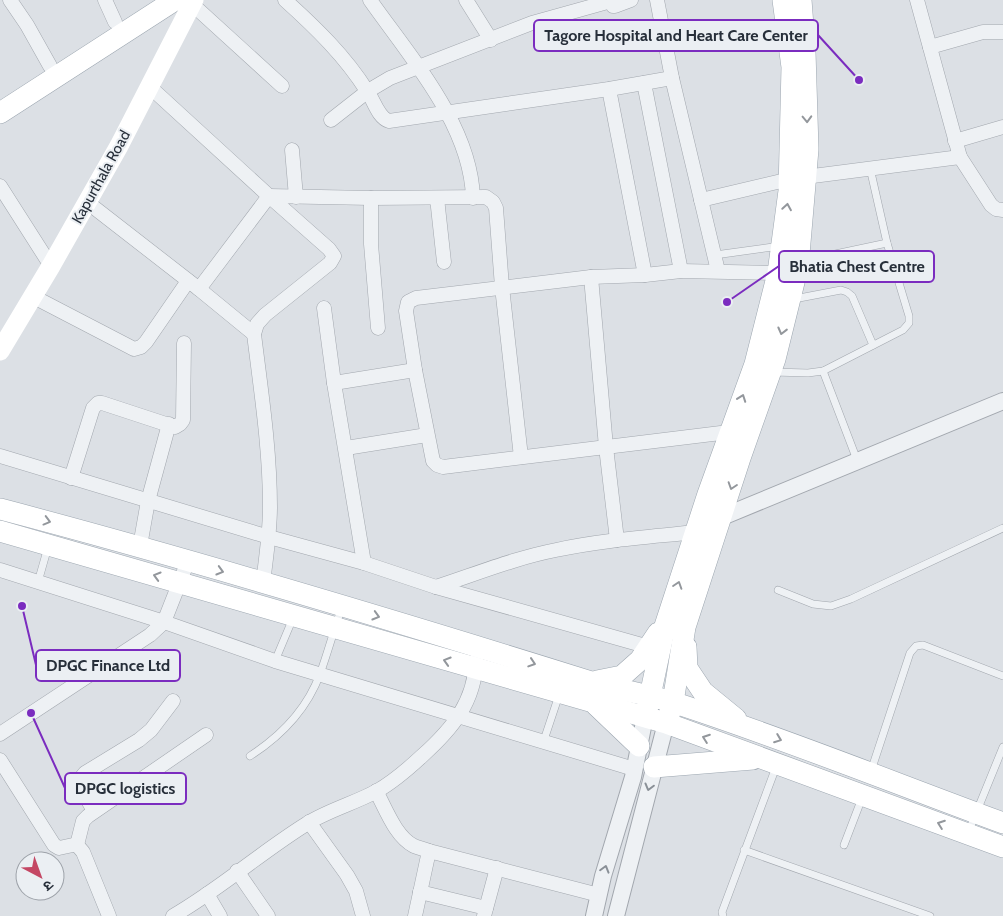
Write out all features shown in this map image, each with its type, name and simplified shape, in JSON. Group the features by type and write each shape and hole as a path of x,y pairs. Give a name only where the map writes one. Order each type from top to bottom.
{"main road":[{"path":"0,100 148,0"},
{"path":"646,717 649,696 676,623 722,517 770,372 790,300 798,262 797,178 792,67 783,0"},
{"path":"666,723 673,702 676,623 696,532 729,432 755,364 778,273 780,246 789,191 797,178 808,148 805,52 801,0"},
{"path":"0,113 187,2"},
{"name":"Kapurthala Road","path":"0,351 51,266 150,87 187,2"},
{"path":"0,509 140,546 477,645 593,692 646,717 1003,847"},
{"path":"0,531 294,615 476,670 560,692 649,696 673,702 1003,823"},
{"path":"593,692 622,676 640,660 649,647 676,623"},
{"path":"676,623 687,668 703,692 748,728"},
{"path":"593,692 639,746"},
{"path":"644,768 769,761"}],"street":[{"path":"10,0 27,25 50,66"},
{"path":"105,0 115,22"},
{"path":"285,0 328,40 368,91 381,115 385,120 389,121 672,78"},
{"path":"370,0 418,66 447,112 467,162 473,198"},
{"path":"466,0 491,40"},
{"path":"331,120 368,91 390,78 418,66 532,23 610,0 613,6 631,0"},
{"path":"657,0 672,78 718,271"},
{"path":"917,0 960,157 992,205 996,209 1003,210"},
{"path":"187,2 282,86"},
{"path":"930,47 983,32 1003,32"},
{"path":"644,83 681,271"},
{"path":"150,87 330,249 334,256 330,263 265,315 257,324 254,334 269,464 269,537 263,583"},
{"path":"609,89 645,275"},
{"path":"955,141 1003,127"},
{"path":"292,150 296,197"},
{"path":"701,200 797,178 960,157"},
{"path":"0,186 51,266"},
{"path":"269,196 371,198 486,197 493,202 496,208 502,287 521,457"},
{"path":"32,296 137,349 146,342 269,196"},
{"path":"371,198 371,244 378,328"},
{"path":"437,198 444,262"},
{"path":"87,202 254,334"},
{"path":"729,432 443,467 437,465 433,460 427,435 415,370 406,311 408,302 416,298 591,277 645,275 681,271 778,273"},
{"path":"591,277 606,446 617,540"},
{"path":"324,308 334,383 364,563"},
{"path":"71,478 93,408 98,403 175,426 180,424 183,420 184,343"},
{"path":"334,383 415,370"},
{"path":"722,517 1003,401"},
{"path":"140,546 148,501 169,424"},
{"path":"346,448 427,435"},
{"path":"0,456 269,537 364,563 436,587 649,647"},
{"path":"436,587 555,550 617,540 696,532"},
{"path":"0,734 150,635 164,622 188,561"},
{"path":"0,570 164,622 320,675 459,717 644,768"},
{"path":"173,916 309,822 376,791 405,772 444,736 459,717 467,700 476,670 477,645"},
{"path":"94,811 80,786 80,779 84,773 139,740 151,730 173,701"},
{"path":"616,916 644,768 639,746 646,717"},
{"path":"594,916 603,876 644,768 666,723"},
{"path":"77,845 84,821 94,811 206,735"},
{"path":"0,760 54,845 59,848 77,845"},
{"path":"376,791 401,835 413,845 429,851 600,895"},
{"path":"309,822 348,875 356,891 363,916"},
{"path":"77,845 83,852 109,916"},
{"path":"415,916 429,851"},
{"path":"420,892 485,912 497,868"},
{"path":"238,871 268,916"},
{"path":"206,894 220,916"}],"lane":[{"path":"770,372 808,373 823,371 904,330 909,323 909,316 887,243 870,168"},
{"path":"798,262 887,243"},
{"path":"715,255 780,246"},
{"path":"790,300 841,290 847,292 852,296 873,346"},
{"path":"823,371 858,461"},
{"path":"778,590 813,604 831,606 851,599 1003,528"},
{"path":"38,582 49,545"},
{"path":"250,756 268,744 292,721 305,702 320,675 342,606"},
{"path":"275,661 294,615"},
{"path":"870,774 910,653 916,646 923,645 1003,676"},
{"path":"544,740 560,692"},
{"path":"968,834 1003,747"},
{"path":"723,916 722,912 744,850 769,761"},
{"path":"844,846 863,795"},
{"path":"744,850 930,916"}],"place":[{"name":"Tagore Hospital and Heart Care Center","path":"859,80"},
{"name":"Bhatia Chest Centre","path":"727,302"},
{"name":"DPGC Finance Ltd","path":"22,606"},
{"name":"DPGC logistics","path":"31,713"}]}
